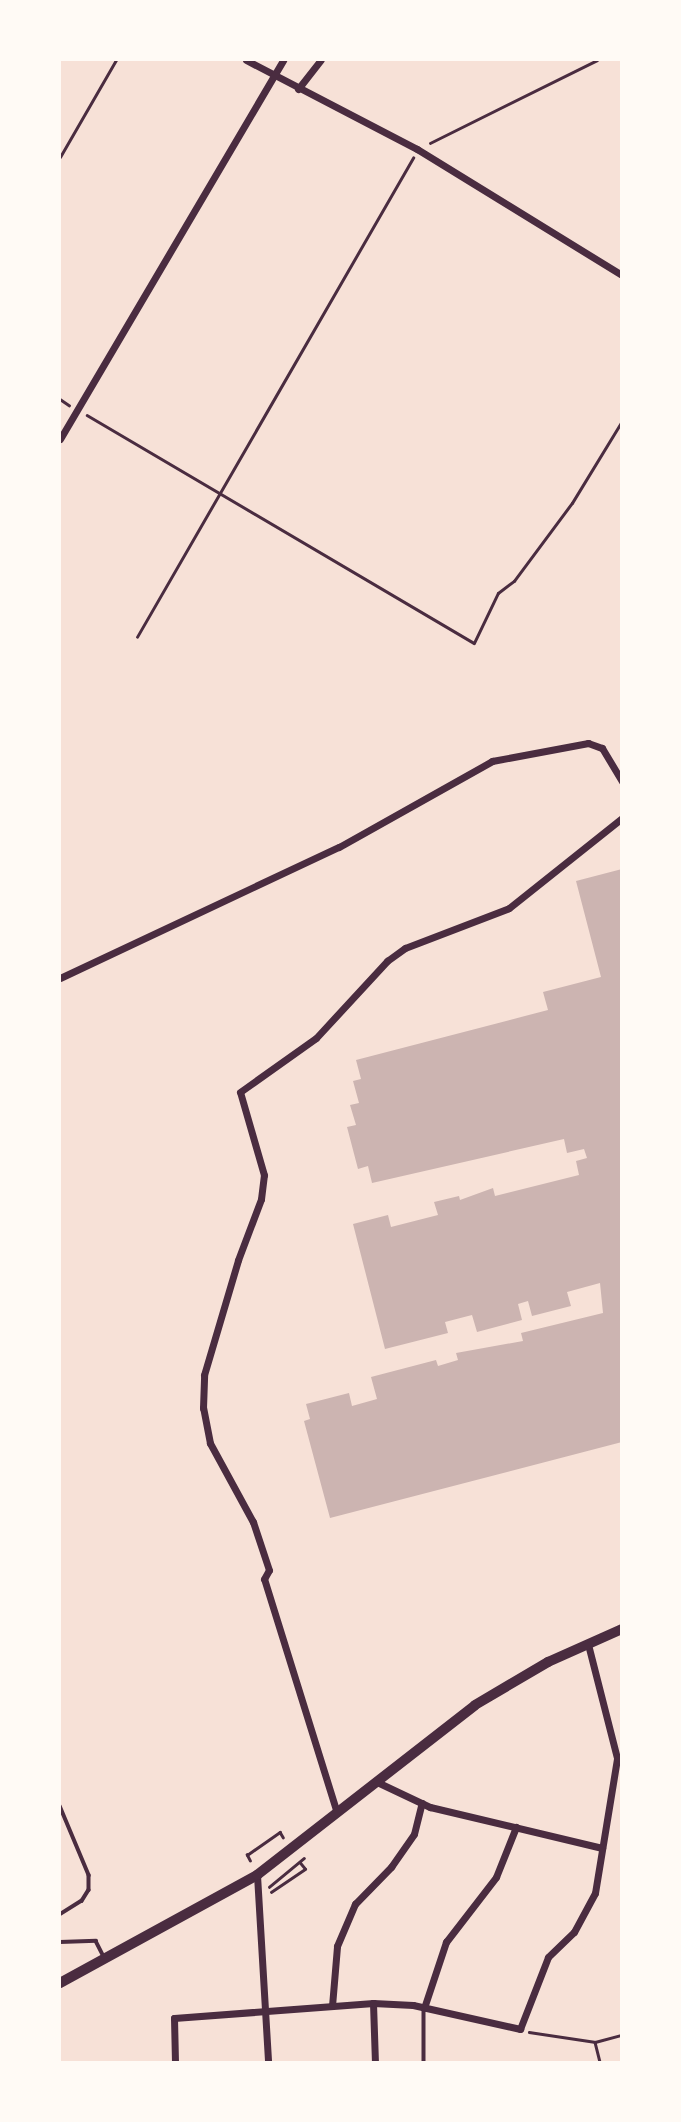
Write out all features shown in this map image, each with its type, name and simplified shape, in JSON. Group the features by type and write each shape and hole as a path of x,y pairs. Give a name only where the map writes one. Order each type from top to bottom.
{"main road":[{"path":"60,1983 257,1875 475,1705 621,1629"}],"street":[{"path":"246,60 272,76 417,149 621,275"},
{"path":"60,439 283,60"},
{"path":"298,89 321,60"},
{"path":"60,978 339,847 492,761 587,743 602,748 621,781"},
{"path":"337,1813 264,1579 269,1570 253,1522 209,1443 203,1408 207,1363 261,1199 264,1175 240,1093 316,1038 387,961 405,948 509,908 621,818"},
{"path":"175,2063 174,2018 373,2003 424,2008 520,2029 548,1957 574,1932 595,1893 617,1758 588,1644"},
{"path":"377,1782 422,1803 601,1848"},
{"path":"332,2006 337,1946 355,1904 391,1867 414,1834 422,1803"},
{"path":"424,2008 446,1942 496,1877 516,1827"},
{"path":"257,1875 268,2063"},
{"path":"373,2003 375,2063"}],"lane":[{"path":"60,1806 89,1875 89,1890 82,1900 60,1915"},
{"path":"60,1942 96,1941 104,1957"},
{"path":"424,2008 424,2063"}],"path":[{"path":"60,157 116,60"},
{"path":"137,637 417,149 597,60"},
{"path":"60,400 474,643 498,593 514,581 572,503 621,421"},
{"path":"250,1861 247,1855 280,1832"},
{"path":"303,1858 273,1881 268,1894 305,1870"},
{"path":"520,2029 561,2040 595,2042 621,2035"},
{"path":"595,2042 600,2063"}],"building":[{"path":"622,869 622,1442 330,1518 304,1421 310,1419 306,1404 349,1393 352,1406 377,1399 371,1377 436,1360 438,1366 458,1360 456,1353 523,1341 521,1333 603,1313 600,1283 567,1292 571,1306 532,1316 528,1301 518,1304 522,1320 477,1332 472,1315 445,1322 448,1333 385,1349 353,1224 388,1215 391,1227 438,1215 434,1202 459,1196 460,1200 493,1188 495,1196 579,1175 576,1161 587,1158 584,1149 567,1153 564,1139 372,1183 368,1166 358,1169 347,1127 356,1125 350,1105 359,1103 353,1081 361,1079 356,1060 548,1010 543,992 601,977 576,881"}]}
